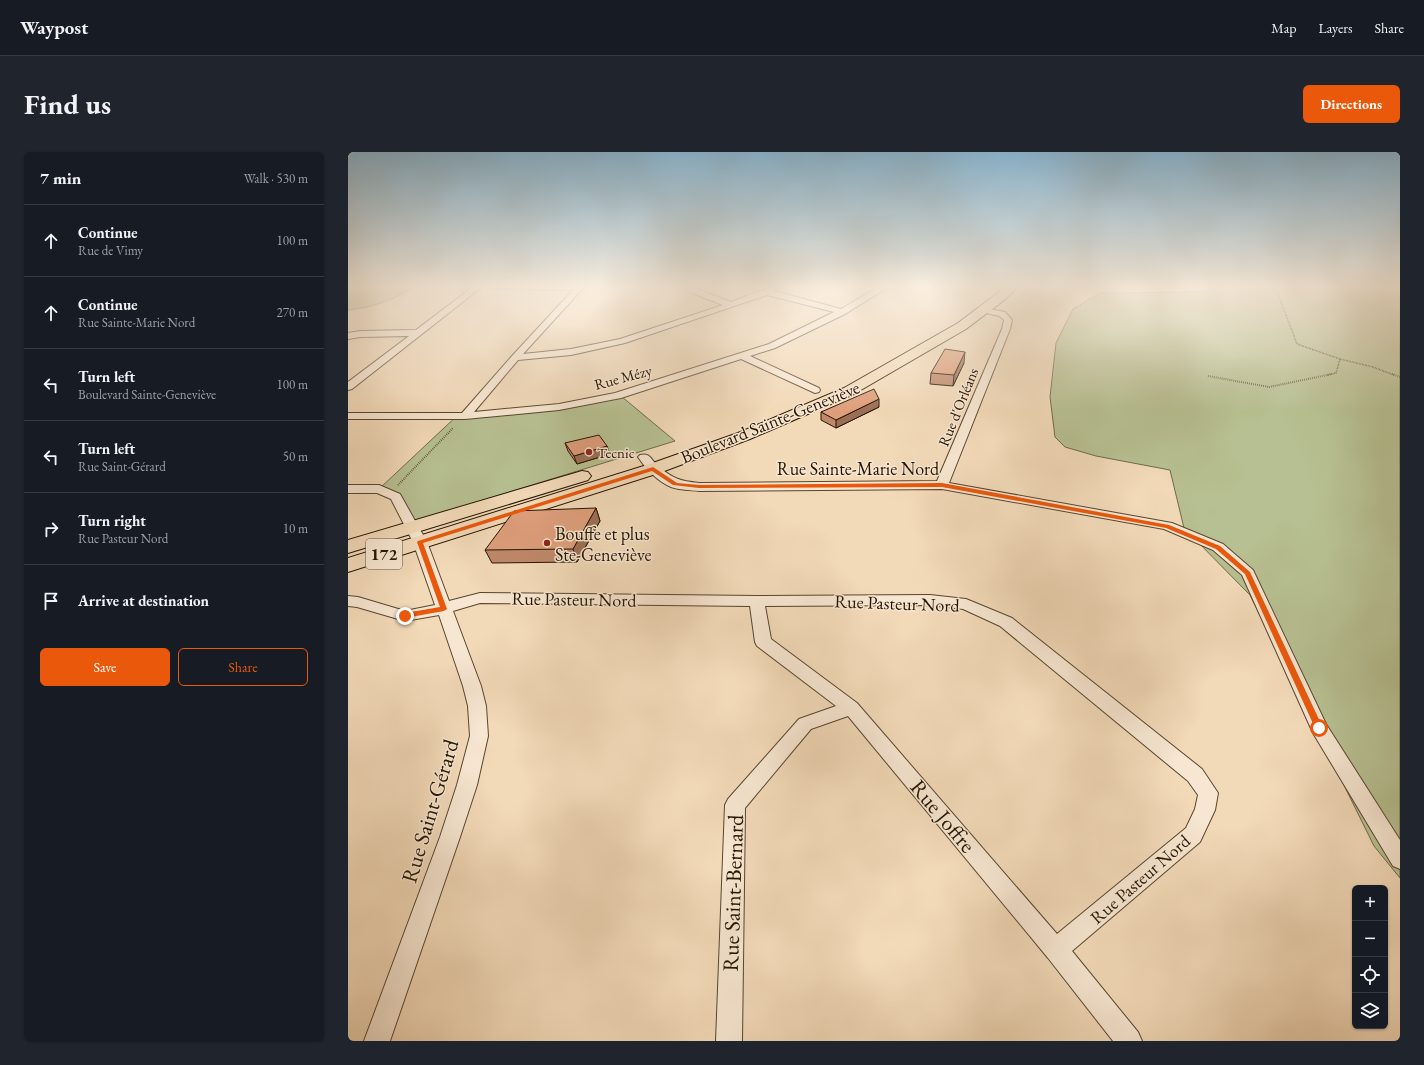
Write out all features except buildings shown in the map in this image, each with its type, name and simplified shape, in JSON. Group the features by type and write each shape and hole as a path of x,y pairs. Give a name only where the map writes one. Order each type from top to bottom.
{"main road":[{"name":"Boulevard Sainte-Geneviève","path":"348,565 416,535 649,463 744,436 849,391 914,356 960,327"},
{"name":"Boulevard Sainte-Geneviève","path":"348,547 416,535"}],"street":[{"path":"348,387 424,327"},
{"path":"465,416 543,327"},
{"path":"515,358 571,352 622,341 663,327"},
{"name":"Rue Mézy","path":"348,416 465,416 559,407 618,396 772,346 810,327"},
{"name":"Rue d'Orléans","path":"942,485 1006,327"},
{"path":"348,336 360,334 417,333"},
{"path":"742,356 815,390"},
{"name":"Rue Sainte-Marie Nord","path":"649,463 675,484 699,487 942,485 1167,526 1218,547 1248,573 1319,728 1400,859"},
{"path":"348,489 379,489 390,493"},
{"name":"Rue Saint-Gérard","path":"378,1041 450,837 467,785 479,736 476,700 444,609 416,535 396,498 390,493"},
{"name":"Rue Pasteur Nord","path":"348,601 358,602 405,616 444,609 480,598 757,601 930,600 966,604 1006,622 1195,775 1208,793 1205,810 1193,835 1056,950"},
{"name":"Rue Joffre","path":"757,601 763,642 851,708 1056,950 1129,1041"},
{"name":"Rue Saint-Bernard","path":"729,1041 734,805 805,724 851,708"}],"path":[{"path":"1291,327 1297,344 1340,359 1373,367 1400,377"},
{"path":"1208,376 1269,387 1336,373 1340,359"},
{"path":"390,493 465,416"}],"green space":[{"path":"1064,327 1400,327 1400,878 1374,846 1250,595 1184,528 1170,470 1096,456 1065,447 1055,437 1050,397 1056,343"},
{"path":"621,396 675,441 412,522 397,496 379,489 460,413 561,407"}],"place":[{"name":"Tecnic","path":"589,452"},
{"name":"Bouffe et plus Ste-Geneviève","path":"547,543"}],"route":[{"path":"405,616 444,609 420,542 653,469 675,484 699,487 942,485 1167,526 1218,547 1248,573 1319,728"}]}
